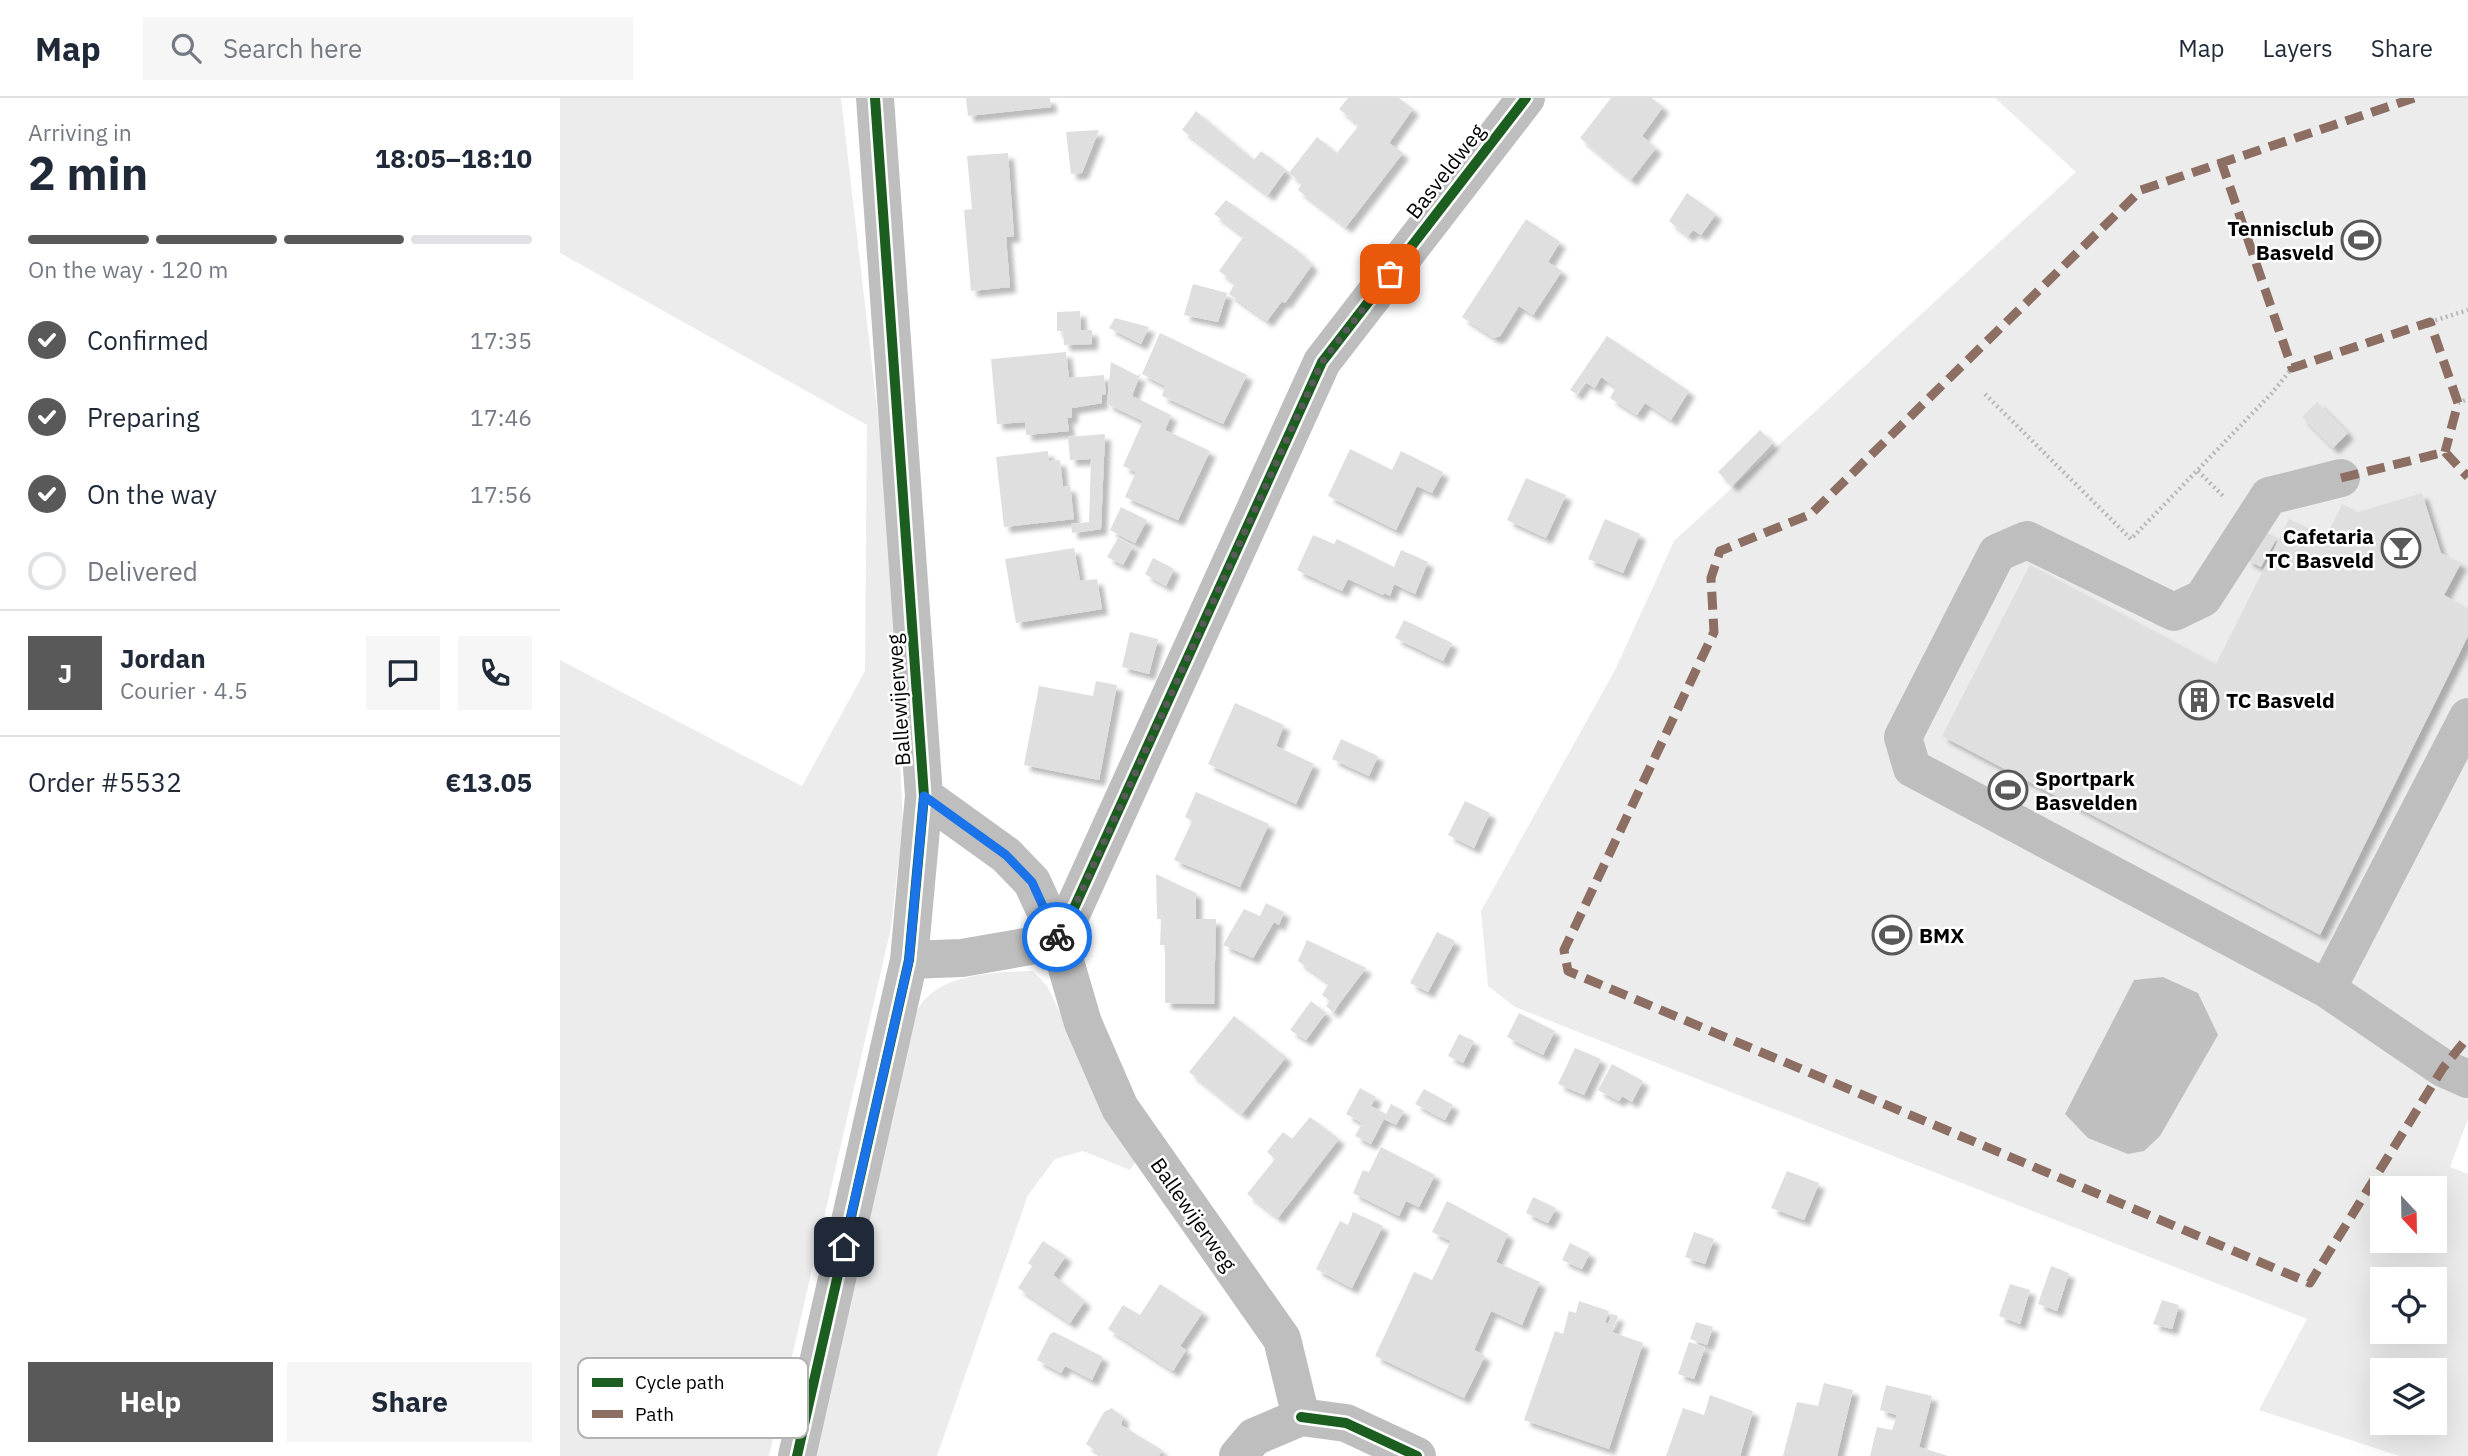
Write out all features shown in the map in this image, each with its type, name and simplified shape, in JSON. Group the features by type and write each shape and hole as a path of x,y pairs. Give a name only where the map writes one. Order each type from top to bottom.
{"street":[{"name":"Ballewijerweg","path":"808,1407 909,960 924,796 875,98"},
{"name":"Basveldweg","path":"1059,941 1322,362 1526,98"},
{"path":"2341,478 2269,496 2203,598 2174,611 2028,540 1997,553 1903,737 1913,768 2327,989 2443,1068 2468,1079"},
{"path":"2327,989 2468,717"},
{"name":"Ballewijerweg","path":"924,796 1006,855 1032,882 1059,941 1083,1023 1120,1108 1282,1339 1301,1417"},
{"path":"909,960 962,958 1059,941"},
{"path":"1238,1456 1254,1437 1301,1417 1346,1423 1417,1456"},
{"name":"Ballewijerweg","path":"797,1456 801,1438"}],"path":[{"path":"2430,322 2468,310"},
{"path":"1985,394 2131,539 2272,393 2292,368"},
{"path":"2458,403 2468,399"}],"shaded area":[{"path":"560,98 841,98 888,503 903,822 891,928 792,1358 578,1358 578,1438 773,1438 769,1456 560,1456 560,660 802,786 865,671 867,425 560,253"},
{"name":"Sportpark Basvelden","path":"1995,98 2468,98 2468,1119 2450,1167 2468,1174 2468,1456 2399,1456 2259,1410 2307,1319 1515,1007 1488,986 1481,911 1615,670 1674,541 2076,172"},
{"path":"1033,971 1047,986 1104,1104 1136,1161 1130,1170 1083,1151 1055,1159 1028,1195 937,1456 810,1456 911,1022 926,998 948,983 976,975"},
{"path":"2163,977 2198,993 2218,1035 2160,1136 2144,1151 2128,1154 2088,1138 2065,1114 2134,980"}],"building":[{"path":"966,98 1050,98 1051,107 968,116"},
{"path":"1348,98 1399,98 1413,109 1389,143 1403,153 1346,227 1298,190 1302,183 1289,173 1317,137 1337,153 1359,125 1339,109"},
{"path":"1611,98 1652,98 1663,107 1642,136 1656,148 1631,180 1580,138"},
{"path":"1196,111 1254,160 1261,151 1286,170 1268,195 1182,130"},
{"path":"1099,130 1082,173 1071,174 1066,132"},
{"path":"1008,153 1014,236 1006,237 1010,287 971,291 964,210 972,209 967,156"},
{"path":"1687,193 1716,214 1701,235 1693,230 1688,236 1669,221"},
{"path":"1226,200 1297,250 1312,265 1285,303 1282,301 1267,321 1229,294 1235,283 1219,271 1244,236 1214,214"},
{"path":"1526,219 1560,242 1548,262 1562,271 1533,315 1519,306 1500,336 1494,338 1462,317"},
{"path":"1193,284 1227,293 1218,322 1184,315"},
{"path":"1080,311 1081,330 1092,330 1092,344 1064,345 1063,331 1057,331 1057,312"},
{"path":"1115,318 1149,327 1141,344 1109,328"},
{"path":"1160,333 1247,375 1223,424 1162,396 1165,386 1142,374"},
{"path":"1607,336 1689,391 1671,420 1645,403 1637,415 1610,398 1616,387 1601,377 1595,388 1585,382 1577,394 1570,390"},
{"path":"1066,352 1069,378 1104,375 1106,394 1102,395 1102,403 1072,408 1072,417 1067,418 1069,431 1026,435 1025,422 997,424 991,359"},
{"path":"1111,362 1138,376 1141,372 1132,396 1171,415 1165,430 1210,451 1178,520 1125,497 1136,472 1123,466 1143,421 1107,404"},
{"path":"2317,402 2348,433 2333,448 2302,417"},
{"path":"1760,430 1773,443 1732,486 1718,472"},
{"path":"1105,434 1101,529 1072,533 1071,524 1089,522 1091,459 1070,460 1068,437"},
{"path":"1350,449 1392,470 1401,451 1443,472 1432,493 1417,486 1396,530 1328,496"},
{"path":"1048,451 1049,461 1060,460 1063,487 1070,486 1074,519 1004,527 996,457"},
{"path":"1526,478 1566,495 1546,538 1507,520"},
{"name":"TC Basveld","path":"2422,493 2441,553 2461,563 2444,595 2468,609 2468,636 2320,935 1942,736 2030,565 2216,664 2289,519 2326,537 2342,504 2358,512"},
{"path":"1121,507 1147,520 1135,543 1110,530"},
{"path":"1605,519 1640,534 1623,573 1588,559"},
{"path":"2262,530 2277,538 2261,567 2246,559"},
{"path":"1313,535 1334,544 1337,539 1394,567 1401,550 1428,562 1415,594 1394,584 1390,596 1384,593 1383,595 1348,579 1342,591 1297,570"},
{"path":"1118,538 1133,546 1123,565 1107,557"},
{"path":"1074,548 1080,581 1097,579 1102,609 1016,623 1005,559"},
{"path":"1153,558 1174,569 1166,586 1145,574"},
{"path":"1404,620 1452,643 1443,661 1395,638"},
{"path":"1130,632 1158,639 1149,674 1122,667"},
{"path":"1096,681 1117,685 1099,780 1024,765 1039,686 1093,696"},
{"path":"1235,703 1284,725 1276,746 1314,764 1296,804 1208,764"},
{"path":"1341,739 1378,756 1369,776 1332,759"},
{"path":"1196,792 1269,824 1240,887 1174,860 1192,821 1185,817"},
{"path":"1465,801 1490,813 1474,848 1448,835"},
{"path":"1156,874 1196,893 1196,919 1216,919 1214,1004 1165,1003 1165,945 1160,945 1161,919 1157,919"},
{"path":"1266,903 1284,912 1279,925 1274,922 1253,958 1223,945 1244,909 1260,916"},
{"path":"1437,932 1455,941 1428,992 1410,983"},
{"path":"1307,940 1366,968 1333,1012 1326,1006 1330,1001 1322,995 1329,983 1298,961"},
{"path":"1311,1001 1326,1013 1306,1040 1290,1030"},
{"path":"1519,1013 1555,1031 1543,1055 1507,1037"},
{"path":"1234,1016 1286,1057 1242,1114 1189,1072"},
{"path":"1459,1034 1474,1041 1463,1063 1448,1056"},
{"path":"1575,1048 1601,1059 1584,1095 1558,1084"},
{"path":"1612,1064 1643,1081 1632,1102 1622,1096 1619,1101 1598,1090"},
{"path":"1360,1088 1376,1097 1371,1106 1386,1114 1391,1104 1404,1111 1396,1125 1384,1119 1371,1144 1355,1136 1362,1123 1346,1114"},
{"path":"1424,1089 1453,1105 1445,1120 1415,1104"},
{"path":"1310,1117 1339,1139 1278,1218 1247,1194 1275,1159 1267,1152 1283,1132 1292,1139"},
{"path":"1381,1147 1435,1175 1419,1207 1406,1201 1399,1216 1353,1193 1363,1170 1369,1172"},
{"path":"1787,1171 1819,1183 1804,1220 1771,1208"},
{"path":"1533,1197 1556,1208 1548,1223 1526,1213"},
{"path":"1447,1201 1508,1234 1496,1262 1540,1282 1522,1325 1491,1311 1474,1350 1485,1356 1464,1398 1375,1356 1414,1272 1432,1280 1451,1241 1432,1232"},
{"path":"1353,1212 1383,1226 1352,1288 1316,1269 1340,1221 1348,1225"},
{"path":"1694,1232 1714,1239 1705,1264 1685,1257"},
{"path":"1043,1241 1066,1256 1053,1275 1085,1301 1070,1323 1018,1288 1032,1266 1028,1263"},
{"path":"1570,1243 1590,1253 1582,1269 1562,1260"},
{"path":"2051,1266 2069,1273 2057,1311 2038,1304"},
{"path":"1160,1284 1203,1312 1180,1346 1186,1350 1173,1371 1108,1329 1123,1305 1140,1315"},
{"path":"2010,1284 2030,1290 2020,1324 1999,1316"},
{"path":"2162,1300 2179,1305 2172,1329 2153,1324"},
{"path":"1579,1301 1609,1311 1605,1322 1608,1324 1612,1314 1618,1316 1612,1332 1643,1343 1609,1449 1524,1420 1555,1331 1563,1334 1569,1311 1576,1313"},
{"path":"1696,1322 1713,1327 1707,1345 1690,1339"},
{"path":"1054,1332 1103,1357 1092,1380 1065,1366 1061,1373 1037,1360 1050,1334"},
{"path":"1689,1342 1705,1347 1694,1379 1678,1374"},
{"path":"1824,1383 1853,1390 1837,1456 1783,1456 1797,1402 1818,1406"},
{"path":"1886,1385 1932,1396 1919,1447 1948,1456 1870,1456 1877,1427 1892,1430 1897,1415 1880,1410"},
{"path":"1710,1395 1753,1411 1740,1456 1666,1456 1683,1408 1704,1415"},
{"path":"1112,1408 1123,1417 1121,1425 1162,1450 1159,1456 1103,1456 1086,1444 1104,1412"}],"marked path":[{"path":"2414,98 2141,190 1811,514 1720,551 1711,578 1714,632 1564,950 1568,971 2310,1283 2443,1068 2468,1037"},
{"path":"2221,161 2292,368 2430,322 2458,403 2445,452"},
{"path":"2445,452 2468,477"},
{"path":"2341,478 2445,452"}],"cycle path":[{"path":"808,1407 909,960 924,796 875,98"},
{"path":"1059,941 1322,362 1526,98"},
{"path":"1301,1417 1346,1423 1417,1456"},
{"path":"797,1456 801,1438"}],"way so far":[{"path":"1057,937 1059,941 1322,362 1390,274"}],"place":[{"name":"Tennisclub Basveld","path":"2361,240"},
{"name":"Cafetaria TC Basveld","path":"2401,548"},
{"name":"TC Basveld","path":"2199,700"},
{"name":"Sportpark Basvelden","path":"2008,790"},
{"name":"BMX","path":"1892,935"}],"route":[{"path":"844,1247 909,960 924,796 1006,855 1032,882 1057,937"}]}
